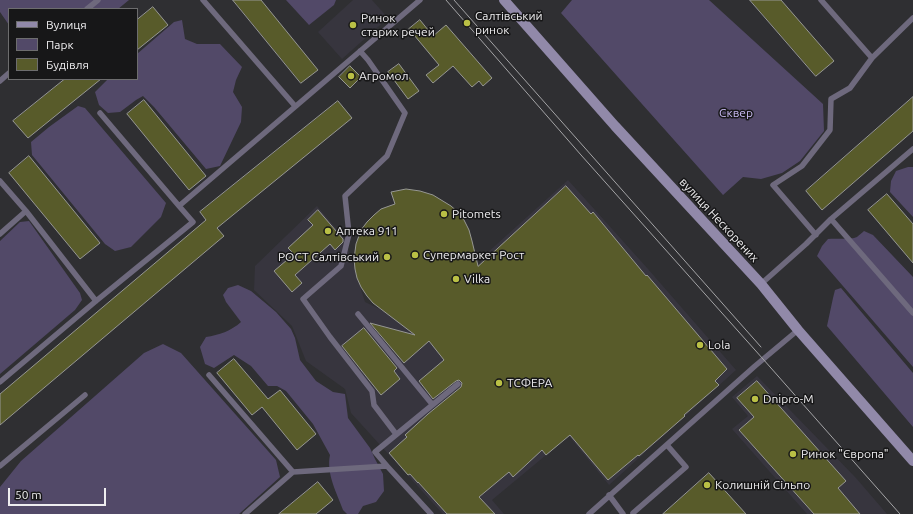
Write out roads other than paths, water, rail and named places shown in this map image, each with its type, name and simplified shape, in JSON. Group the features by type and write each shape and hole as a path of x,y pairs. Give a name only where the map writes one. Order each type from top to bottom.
{"main road":[{"name":"вулиця Нескорених","path":"504,0 615,126 760,284 798,330 913,461"}],"lane":[{"path":"88,8 98,0"},
{"path":"203,0 295,106"},
{"path":"179,206 420,0"},
{"path":"822,0 872,58"},
{"path":"816,234 773,185 802,166 830,130 831,99 850,88 872,58 913,18"},
{"path":"360,51 405,113 387,156 345,196 349,234 341,266 303,299 330,337 372,391 374,405 396,434"},
{"path":"0,382 193,222 100,113"},
{"path":"760,284 913,149"},
{"path":"0,181 26,211 96,301"},
{"path":"0,234 26,211"},
{"path":"832,219 913,313"},
{"path":"358,314 432,404"},
{"path":"589,514 755,366 798,330"},
{"path":"209,375 293,472"},
{"path":"431,514 375,452 458,384"},
{"path":"0,466 85,395"},
{"path":"633,513 686,467 667,444"},
{"path":"245,514 293,472 387,466"},
{"path":"609,495 623,514"}],"tram line":[{"path":"446,0 581,155 900,514"},
{"path":"454,0 761,347"}],"place":[{"name":"Салтівський ринок","path":"467,23"},
{"name":"Ринок старих речей","path":"353,25"},
{"name":"Агромол","path":"351,76"},
{"name":"Pitomets","path":"444,214"},
{"name":"Аптека 911","path":"328,231"},
{"name":"Супермаркет Рост","path":"415,255"},
{"name":"РОСТ Салтівський","path":"387,257"},
{"name":"Vilka","path":"456,279"},
{"name":"Lola","path":"700,345"},
{"name":"ТСФЕРА","path":"499,383"},
{"name":"Dnipro-M","path":"755,399"},
{"name":"Ринок \"Європа\"","path":"793,454"},
{"name":"Колишній Сільпо","path":"707,485"}],"park label":[{"name":"Сквер","path":"736,113"}]}
